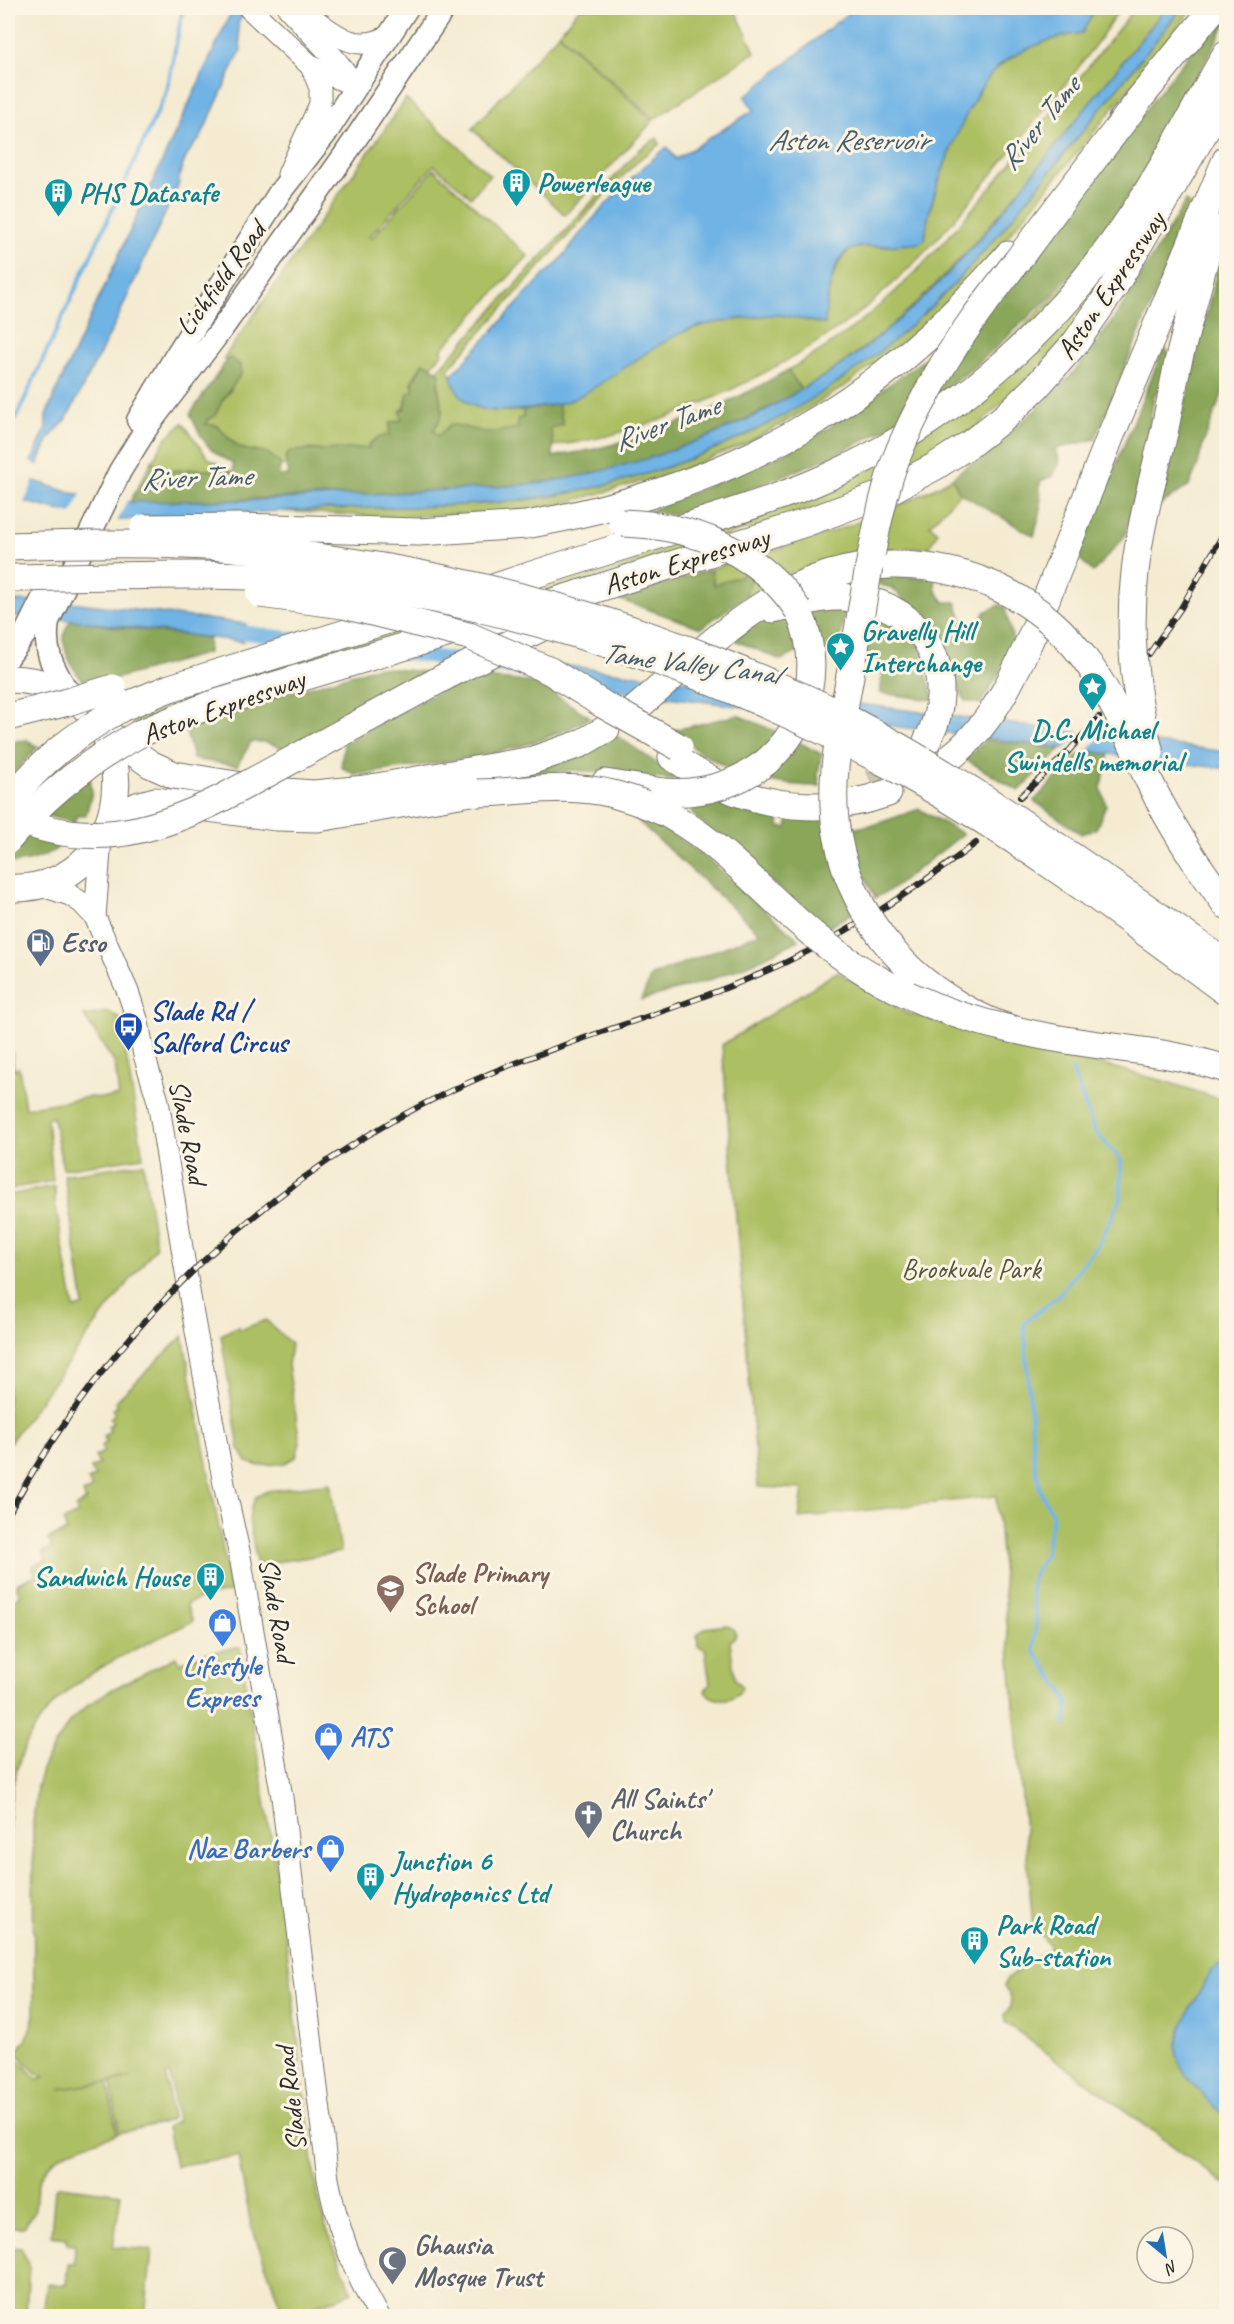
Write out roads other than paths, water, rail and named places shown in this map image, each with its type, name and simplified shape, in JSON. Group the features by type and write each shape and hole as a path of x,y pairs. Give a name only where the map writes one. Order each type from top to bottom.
{"highway":[{"path":"526,525 588,513 696,481 787,439 849,400 901,363 990,276 1138,102 1214,8"},
{"name":"Aston Expressway","path":"8,803 34,772 55,752 90,726 118,698 170,688 721,517 810,485 872,455 940,413 996,369 1034,334 1092,271 1143,199 1227,54"},
{"name":"Aston Expressway","path":"8,840 31,813 100,756 141,733 207,706 805,523 883,494 952,456 1006,416 1036,387 1060,361 1097,313 1227,95"},
{"path":"1014,1030 971,1011 930,986 902,961 874,927 853,888 839,844 834,798 836,764 879,517 890,477 909,429 931,385 973,320 1138,102"},
{"path":"952,756 976,732 995,708 1015,673 1227,160"},
{"path":"1195,861 1171,812 1152,761 1139,708 1133,654 1132,599 1138,545 1178,362 1227,174"},
{"path":"8,534 189,526 418,532 526,525 647,524 696,535 740,554 770,575 798,610 806,629 812,670 809,691 800,718 790,736 776,752 751,772 717,787 699,791 672,792 565,781 522,784 391,807 297,818 155,801 137,806 104,834 86,858 71,870 55,879 17,890"},
{"path":"8,546 162,544 246,549 345,561 442,579 535,600 613,623 756,676 823,706 901,748 1022,821 1227,963"},
{"path":"8,816 41,828 85,834 132,831 174,820 222,798 500,648 617,592 712,552"},
{"path":"638,707 748,614 774,596 818,577 848,569 895,565 934,567 982,580 1025,602 1047,617 1085,657 1103,685 1157,797 1195,861 1227,905"},
{"path":"8,578 211,576 344,584 513,616 624,649 747,695 892,767 1007,836 1227,992"},
{"path":"8,590 167,588 260,594 343,605 469,636 550,671 605,717 676,752 716,768 774,787 816,791 872,790"},
{"path":"748,614 816,600 849,597 882,605 898,613 913,624 932,652 940,680 938,714 927,741"},
{"path":"8,717 56,706 118,698 242,652 315,631 367,626"},
{"path":"8,679 39,682 70,696 91,714 101,729 112,752 117,778 114,804 104,834"},
{"path":"101,729 150,764 174,775 272,791 314,794 365,789 533,760 580,744 605,717"},
{"path":"477,792 576,788 605,792 655,808 677,819 702,837 816,938 876,979 916,1000 950,1013 1014,1030 1163,1053 1227,1069"}],"main road":[{"name":"Lichfield Road","path":"40,621 174,359 280,192 326,132 407,8"},
{"path":"344,156 356,107 355,86 368,84 381,74 427,8"},
{"name":"Lichfield Road","path":"103,494 149,424 221,330 344,156 444,8"},
{"path":"8,657 40,621 46,637 47,654 70,696"}],"street":[{"path":"288,8 334,58 355,86"},
{"path":"297,8 340,37 359,44 371,44 388,36"},
{"path":"252,11 311,66 355,86"},
{"path":"280,192 320,104 320,88 311,66"},
{"name":"Slade Road","path":"95,917 104,834"},
{"name":"Slade Road","path":"17,890 49,888 82,903 95,917 128,992 138,1022 144,1054 158,1101 193,1315 224,1484 239,1551 282,1797 328,2179 334,2210 379,2316"}],"water":[{"path":"233,8 246,8 238,24 241,50 200,139 185,159 179,183 114,326 66,420 49,438 31,480 72,493 130,502 261,500 485,488 542,483 590,474 650,458 713,435 757,415 828,374 865,348 917,304 986,232 1166,8 1182,8 1003,228 931,307 889,344 844,378 796,409 745,435 693,458 639,476 584,490 528,499 446,506 284,511 119,520 61,511 22,501 8,533 8,515 15,499 8,496 8,472 24,478 46,428 46,415 58,387"},
{"name":"Aston Reservoir","path":"854,8 1096,8 1082,33 1034,46 1010,58 992,73 974,101 948,155 930,210 924,241 915,244 859,247 845,253 832,278 825,324 781,315 712,323 669,339 578,397 568,401 521,410 496,411 473,405 464,399 456,389 451,376 544,275 556,265 584,229 624,186 667,147 676,159 754,110 745,97"},
{"path":"8,601 79,603 246,624 243,642 72,620 8,616"},
{"path":"530,661 1226,752 1226,769 527,677"},
{"path":"1226,1963 1226,2117 1210,2103 1185,2074 1177,2053 1177,2043 1187,2016 1211,1971 1220,1964"}],"waterway":[{"path":"8,435 167,91 183,8"},
{"name":"Tame Valley Canal","path":"226,630 302,640"},
{"name":"Tame Valley Canal","path":"405,653 522,669"},
{"path":"1065,1725 1068,1703 1062,1690 1034,1651 1036,1619 1031,1592 1033,1575 1045,1555 1053,1516 1040,1490 1034,1458 1024,1323 1058,1296 1099,1244 1121,1198 1121,1160 1094,1130 1072,1070"}],"tunnel":[{"path":"871,783 900,770 913,758"}],"railway":[{"path":"1149,654 1181,608 1226,529"},
{"path":"1020,797 1067,753 1099,717"},
{"path":"8,1515 50,1444 98,1377 152,1314 210,1255 273,1201 340,1153 411,1111 486,1075 716,992 779,966 895,901 976,843"}],"place":[{"name":"Powerleague","path":"516,208"},
{"name":"PHS Datasafe","path":"58,218"},
{"name":"Gravelly Hill Interchange","path":"840,672"},
{"name":"D.C. Michael Swindells memorial","path":"1093,712"},
{"name":"Esso","path":"40,968"},
{"name":"Slade Rd / Salford Circus","path":"129,1052"},
{"name":"Sandwich House","path":"210,1602"},
{"name":"Slade Primary School","path":"391,1614"},
{"name":"Lifestyle Express","path":"222,1648"},
{"name":"ATS","path":"329,1762"},
{"name":"All Saints' Church","path":"589,1840"},
{"name":"Naz Barbers","path":"331,1874"},
{"name":"Junction 6 Hydroponics Ltd","path":"371,1902"},
{"name":"Park Road Sub-station","path":"975,1966"},
{"name":"Ghausia Mosque Trust","path":"393,2286"}],"water label":[{"name":"River Tame","path":"1039,123"},
{"name":"River Tame","path":"666,423"},
{"name":"River Tame","path":"196,477"}],"park label":[{"name":"Brookvale Park","path":"971,1268"}]}
